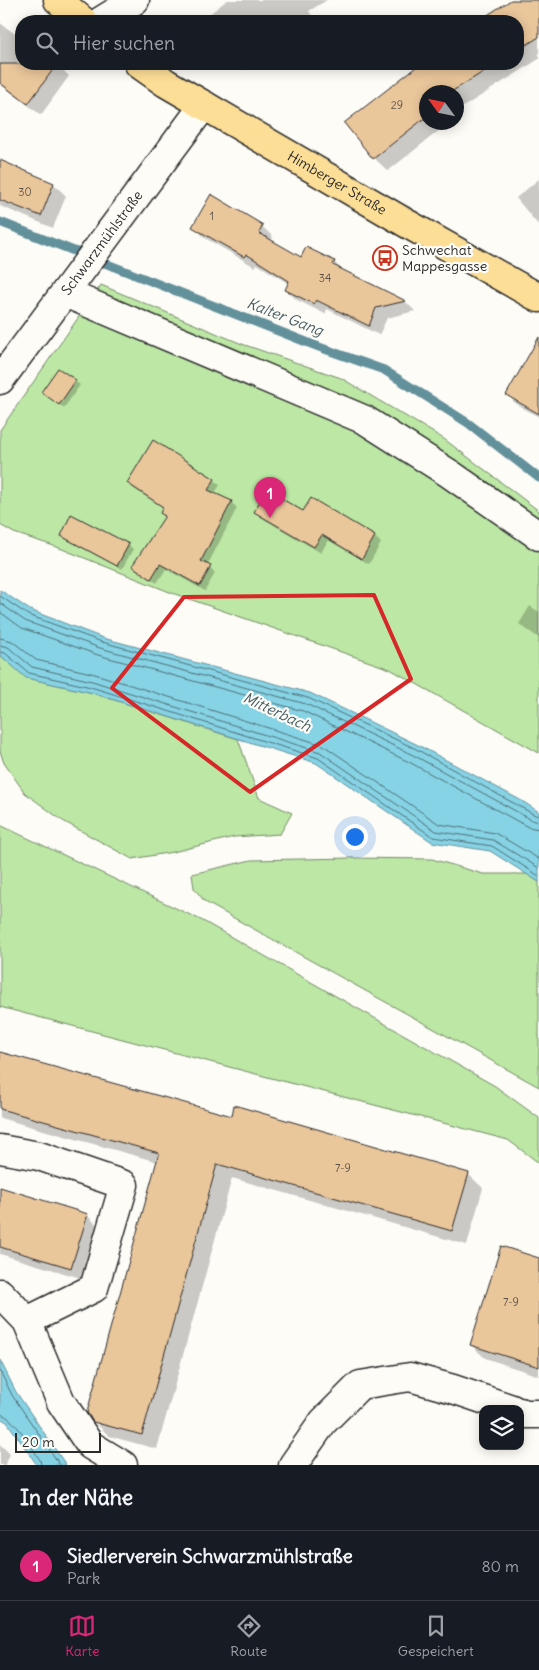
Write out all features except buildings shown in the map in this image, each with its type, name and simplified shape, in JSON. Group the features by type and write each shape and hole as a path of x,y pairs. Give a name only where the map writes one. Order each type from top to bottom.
{"main road":[{"path":"58,0 76,15"},
{"name":"Himberger Straße","path":"147,70 166,84 204,104 406,223 539,298"}],"street":[{"path":"111,15 135,0"},
{"name":"Schwarzmühlstraße","path":"0,380 204,104"},
{"path":"69,288 366,420 450,474 539,536"},
{"path":"0,1150 39,1156 124,1185 94,1288 27,1321"},
{"path":"0,1293 27,1321 61,1402 90,1446 123,1465"},
{"path":"293,1465 322,1422 360,1386 410,1377 500,1405"},
{"path":"524,1413 539,1414"}],"highlighted area":[{"path":"374,595 411,679 250,792 112,688 184,597"}],"green space":[{"path":"101,285 242,344 341,378 444,439 539,511 539,753 390,669 172,593 57,547 14,533 0,525 0,430"},
{"path":"0,655 27,678 89,692 238,739 259,798 292,813 280,834 234,837 173,852 132,859 63,821 25,793 4,763 0,751"},
{"path":"0,825 201,920 495,1086 539,1118 539,1163 508,1140 0,1007"},
{"path":"432,859 483,874 527,874 539,882 539,1087 205,902 194,888 192,874 251,860"}],"water":[{"name":"Mitterbach","path":"0,590 30,610 103,638 310,693 418,745 522,801 539,812 539,882 490,851 432,842 316,763 89,692 26,678 0,655"},
{"path":"0,1360 16,1392 66,1465 37,1465 7,1422 0,1418"}],"waterway":[{"name":"Kalter Gang","path":"0,222 319,347 384,370 468,423 539,478"}],"place":[{"name":"Schwechat Mappesgasse","path":"385,258"},
{"name":"Siedlerverein Schwarzmühlstraße","path":"270,518"}]}
